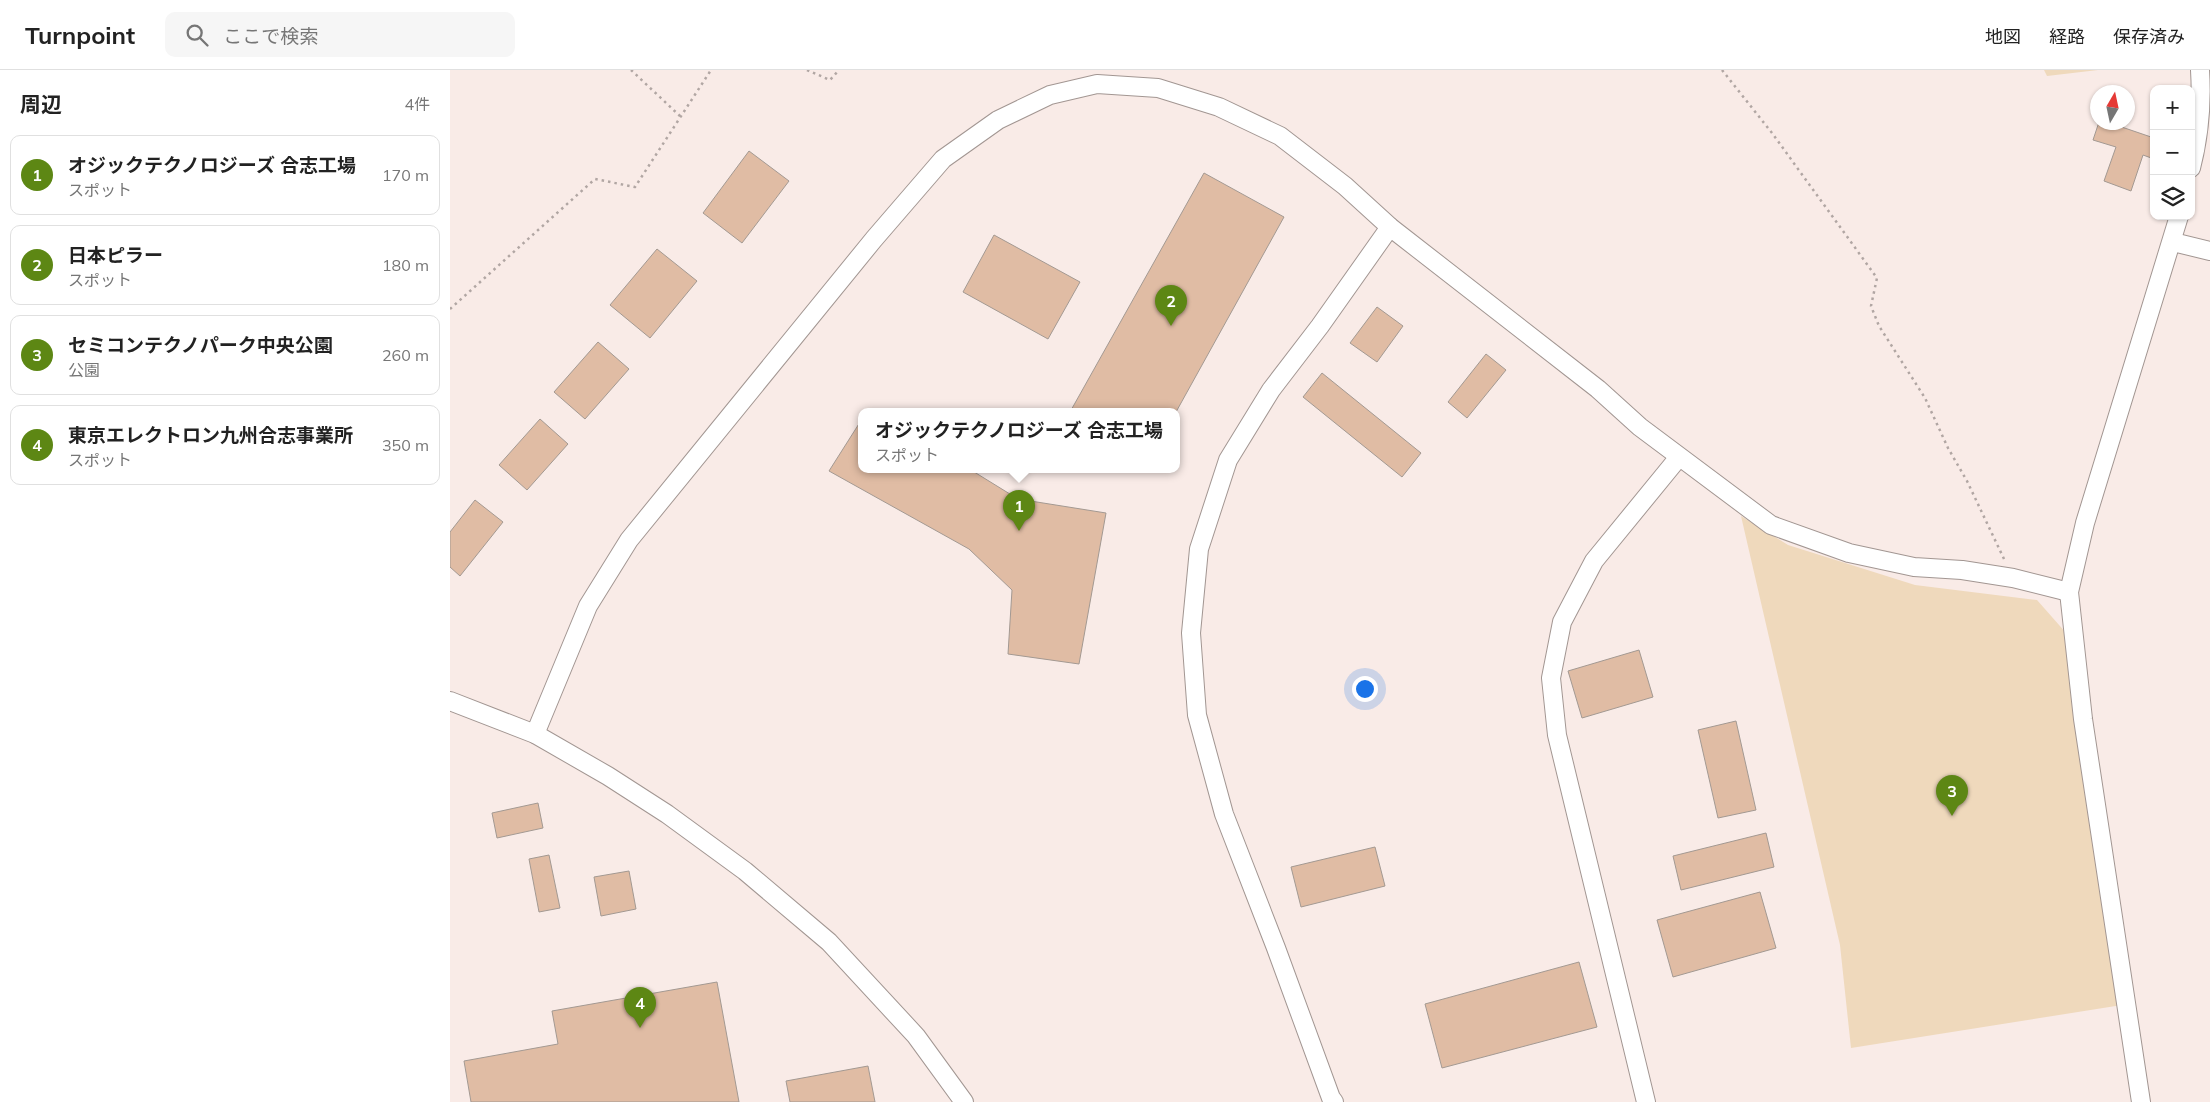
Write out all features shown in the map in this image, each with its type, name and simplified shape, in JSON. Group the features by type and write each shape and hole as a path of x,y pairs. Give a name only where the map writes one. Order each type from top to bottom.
{"street":[{"path":"2195,154 2202,90 2200,70"},
{"path":"535,734 588,606 629,540 785,347 943,159 998,120 1050,95 1097,84 1158,88 1219,107 1280,136 1345,186 1390,227 1598,389 1640,427 1771,525 1849,554 1914,567 1962,570 2013,578 2069,592"},
{"path":"2141,1102 2083,719 2069,592 2085,523 2173,242 2178,220"},
{"path":"1334,1102 1224,814 1197,715 1191,633 1199,549 1228,460 1271,390 1320,326 1390,227"},
{"path":"2173,242 2210,252"},
{"path":"1646,1102 1557,736 1551,678 1562,622 1594,562 1679,457"},
{"path":"450,700 535,734 608,776 667,814 744,871 829,942 916,1036 964,1102"}],"path":[{"path":"631,70 680,116"},
{"path":"450,309 596,179 635,187 711,70"},
{"path":"807,70 830,80 839,70"},
{"path":"1722,70 1772,133 1878,278 1871,306 1879,326 1925,398 2013,578"}],"shaded area":[{"path":"2044,70 2098,70 2047,76"},
{"path":"1741,516 1788,545 1915,585 2037,600 2067,634 2122,1005 1851,1048 1840,945"}],"building":[{"path":"2096,130 2130,130 2150,137 2150,158 2143,155 2131,191 2104,181 2116,147 2093,140"},
{"path":"749,151 789,181 742,243 703,213"},
{"path":"1204,173 1284,217 1178,408 1072,408"},
{"path":"994,235 1080,282 1048,339 963,292"},
{"path":"657,249 697,281 650,338 610,305"},
{"path":"1377,307 1403,326 1377,362 1350,343"},
{"path":"598,342 629,369 585,419 554,392"},
{"path":"1486,354 1506,370 1467,418 1448,402"},
{"path":"1322,373 1421,453 1402,477 1303,397"},
{"path":"540,419 568,444 527,490 499,465"},
{"path":"858,425 858,473 976,473 1018,499 1106,513 1079,664 1008,654 1012,590 969,549 829,471"},
{"path":"475,500 503,522 460,576 450,567 450,532"},
{"path":"1639,650 1653,697 1582,718 1568,671"},
{"path":"1736,721 1756,810 1718,818 1698,730"},
{"path":"538,803 543,828 497,838 492,813"},
{"path":"1766,833 1774,867 1681,890 1673,856"},
{"path":"1375,847 1385,886 1301,907 1291,867"},
{"path":"549,855 560,908 539,912 529,859"},
{"path":"629,871 636,909 601,916 594,877"},
{"path":"1760,892 1776,948 1673,977 1657,920"},
{"path":"1579,962 1597,1027 1442,1068 1425,1004"},
{"path":"717,982 739,1102 471,1102 464,1061 558,1044 552,1011"},
{"path":"868,1066 875,1102 790,1102 786,1081"}],"place":[{"name":"日本ピラー","path":"1171,326"},
{"name":"オジックテクノロジーズ 合志工場","path":"1019,531"},
{"name":"セミコンテクノパーク中央公園","path":"1952,816"},
{"name":"東京エレクトロン九州合志事業所","path":"640,1028"}]}
